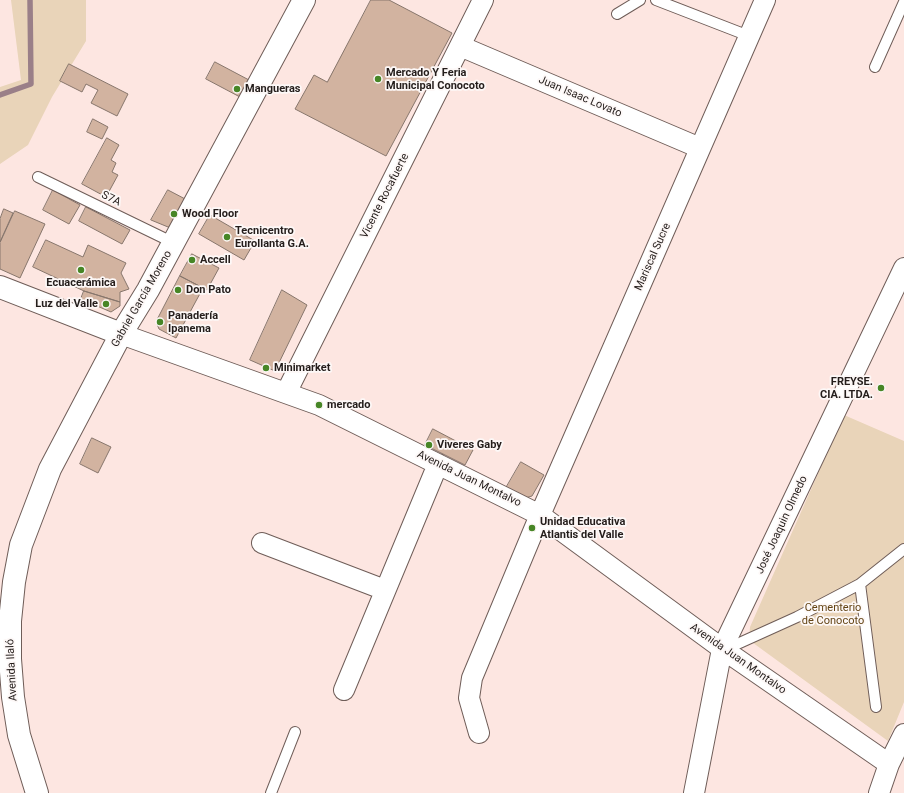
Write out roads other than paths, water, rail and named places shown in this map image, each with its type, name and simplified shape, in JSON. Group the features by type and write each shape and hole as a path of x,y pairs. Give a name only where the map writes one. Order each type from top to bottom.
{"main road":[{"name":"Gabriel García Moreno","path":"0,607 21,545 50,469 121,334 174,243 304,0"},
{"name":"Avenida Juan Montalvo","path":"0,287 121,334"},
{"name":"Avenida Ilaló","path":"21,545 14,582 10,636 13,698 20,735 37,793"},
{"path":"0,722 7,725 20,735"}],"street":[{"name":"Vicente Rocafuerte","path":"286,393 483,0"},
{"name":"Mariscal Sucre","path":"479,733 468,698 472,678 540,515 765,0"},
{"name":"Juan Isaac Lovato","path":"460,46 700,148"},
{"name":"José Joaquin Olmedo","path":"694,793 724,650 904,268"},
{"name":"Avenida Juan Montalvo","path":"121,334 319,405 540,515 724,650 896,759"},
{"path":"344,690 438,464"},
{"path":"262,543 385,590"},
{"path":"879,793 896,759 904,734"}],"lane":[{"path":"617,14 640,0"},
{"path":"656,0 749,36"},
{"path":"875,67 904,2"},
{"name":"S7A","path":"38,177 174,243"},
{"path":"724,650 797,617 860,584 904,549"},
{"path":"860,584 876,707"},
{"path":"271,793 295,732"}],"waterway":[{"path":"0,95 31,84 30,0"}],"place":[{"name":"Mercado Y Feria Municipal Conocoto","path":"378,79"},
{"name":"Mangueras","path":"237,89"},
{"name":"Wood Floor","path":"174,214"},
{"name":"Tecnicentro Eurollanta G.A.","path":"227,237"},
{"name":"Accell","path":"192,260"},
{"name":"Ecuacerámica","path":"81,270"},
{"name":"Don Pato","path":"178,290"},
{"name":"Luz del Valle","path":"106,304"},
{"name":"Panadería Ipanema","path":"160,322"},
{"name":"Minimarket","path":"266,368"},
{"name":"FREYSE. CIA. LTDA.","path":"881,388"},
{"name":"mercado","path":"319,405"},
{"name":"Viveres Gaby","path":"429,445"},
{"name":"Unidad Educativa Atlantis del Valle","path":"532,528"}],"park label":[{"name":"Cementerio de Conocoto","path":"833,614"}]}
